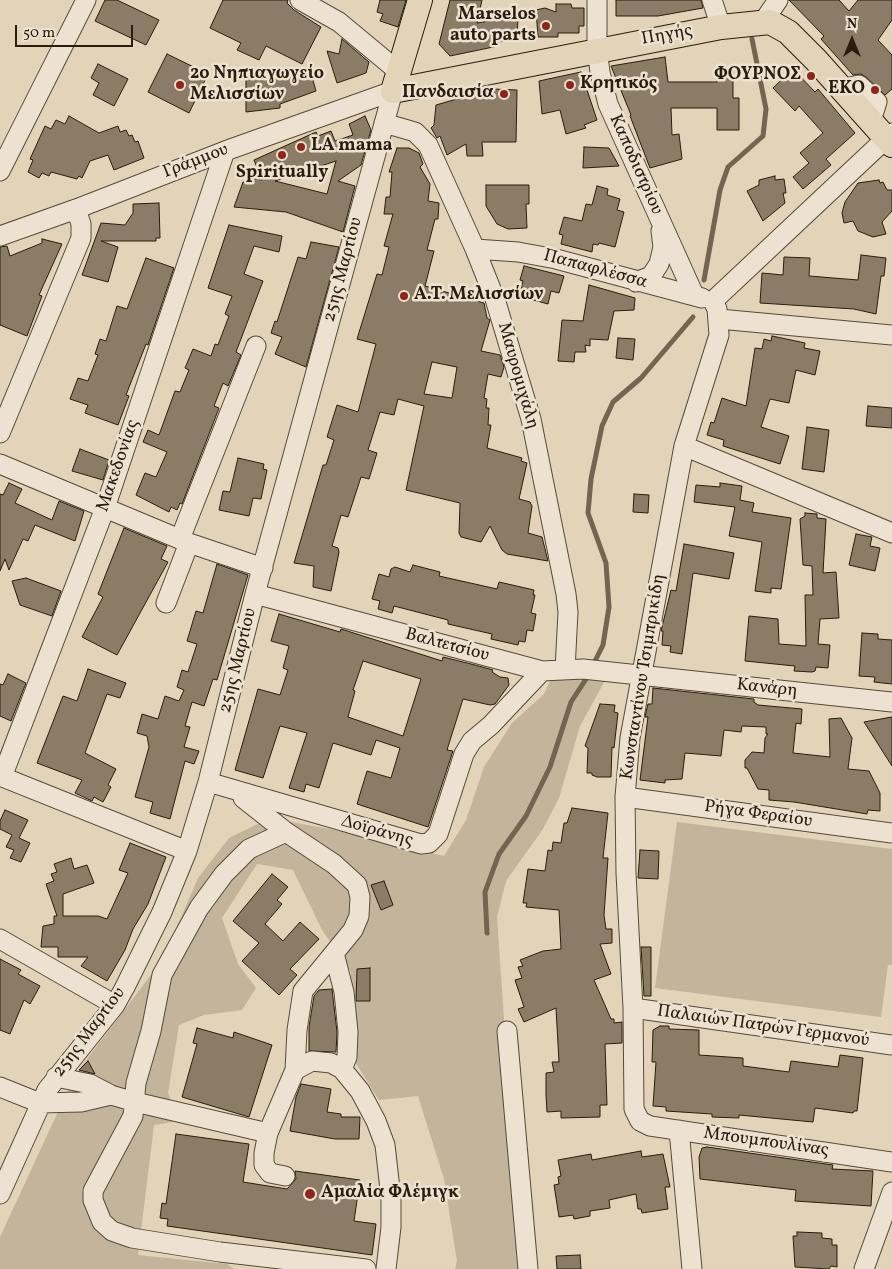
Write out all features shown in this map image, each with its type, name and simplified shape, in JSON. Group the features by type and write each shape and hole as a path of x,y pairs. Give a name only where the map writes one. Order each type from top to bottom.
{"main road":[{"path":"420,0 399,71 418,71 428,77 441,81"},
{"name":"Πηγής","path":"399,71 441,81 721,26 763,22 776,23 788,32 885,134"}],"street":[{"path":"0,170 86,0"},
{"path":"300,0 338,22 399,71"},
{"name":"Καποδιστρίου","path":"597,0 597,49 600,72 608,104 694,295"},
{"path":"712,0 721,26"},
{"path":"763,22 778,0"},
{"name":"25ης Μαρτίου","path":"0,1194 40,1103 56,1077 114,1005 162,912 187,851 208,782 255,594 399,71"},
{"name":"Γράμμου","path":"0,236 76,209 225,151 399,71"},
{"name":"Μαυρομιχάλη","path":"384,123 407,128 422,137 475,248 495,299 531,419 566,594 574,669"},
{"path":"713,301 885,134"},
{"name":"Μακεδονίας","path":"1,777 105,508 225,151"},
{"path":"0,433 81,238 81,224 76,209"},
{"path":"636,282 651,276 659,264 663,247 660,220"},
{"name":"Παπαφλέσσα","path":"475,248 518,252 556,259 636,282 713,301"},
{"name":"Κωνσταντίνου Τσιμπρικίδη","path":"640,1121 634,1109 633,1008 626,873 625,797 630,738 684,446 719,336 718,309 713,301"},
{"path":"719,319 892,335"},
{"path":"166,603 184,541 256,346"},
{"path":"684,446 892,533"},
{"path":"0,464 184,541 263,568"},
{"name":"Βαλτετσίου","path":"255,594 542,670 574,669 642,675"},
{"name":"Δοϊράνης","path":"208,782 421,844 429,843 438,834 464,754 472,741 491,725 542,670"},
{"name":"Κανάρη","path":"642,675 892,702"},
{"path":"1,777 187,851"},
{"path":"230,789 251,802 286,832 334,864 357,885 360,897 359,916 353,930 304,991 298,1021 295,1070 268,1133 264,1153 264,1165 270,1173 285,1176"},
{"name":"Ρήγα Φεραίου","path":"625,797 892,833"},
{"path":"0,1086 40,1103 82,1102 123,1098 136,1083 151,1031 162,974 198,908 224,874 249,849 286,832"},
{"path":"0,939 114,1005"},
{"path":"334,953 344,992 348,1032 347,1057 342,1069"},
{"name":"Παλαιών Πατρών Γερμανού","path":"633,1008 892,1045"},
{"path":"507,1032 528,1269"},
{"path":"295,1070 312,1061 331,1062 342,1069 360,1091 376,1121 385,1145 391,1198 391,1226 386,1269"},
{"path":"56,1077 90,1084 123,1098 268,1133"},
{"path":"123,1098 133,1116 93,1191 96,1210 102,1222 112,1231 132,1238 306,1266 366,1269"},
{"name":"Μπουμπουλίνας","path":"640,1121 650,1126 892,1162"},
{"path":"679,1130 692,1269"},
{"path":"864,1269 892,1192"},
{"path":"220,1252 248,1269"}],"shaded area":[{"path":"553,675 608,675 580,726 559,798 543,829 506,881 497,917 521,1269 455,1269 457,1261 444,1179 418,1096 379,1100 352,1057 351,972 322,930 293,870 257,864 222,918 238,964 256,988 242,1010 204,1015 179,1025 168,1093 179,1121 154,1125 138,1255 227,1264 234,1269 0,1269 0,1237 75,1075 163,959 198,878 229,838 270,818 329,829 444,856 466,820 484,767 512,723 544,694"},
{"path":"677,822 892,849 892,965 888,965 881,1017 655,988"}],"building":[{"path":"105,0 117,0 159,20 146,45 95,21"},
{"path":"223,0 288,0 287,3 294,10 321,27 302,64 266,46 259,60 237,50 241,43 210,28"},
{"path":"380,0 406,0 398,27 380,21 383,14 377,12"},
{"path":"450,0 482,0 477,23 518,16 517,41 500,41 498,46 450,56 439,44"},
{"path":"616,0 701,0 703,8 658,16 616,16"},
{"path":"789,0 839,0 849,11 858,0 892,0 892,20 878,40 892,55 892,89 885,95 866,77 861,74 853,75 821,39 824,36"},
{"path":"556,4 571,4 572,8 584,8 584,26 579,26 579,33 558,33 558,37 538,37 536,10 545,8 556,12"},
{"path":"342,39 369,62 366,73 337,83 327,51 339,54"},
{"path":"167,54 208,74 189,113 148,92"},
{"path":"665,57 668,82 717,82 717,71 733,71 733,98 739,98 739,130 717,130 717,108 671,108 672,135 679,134 682,159 650,168 611,66"},
{"path":"98,64 128,79 114,106 93,95 99,83 91,78"},
{"path":"793,69 815,92 818,89 855,133 826,159 831,165 803,189 793,177 809,163 800,153 823,133 799,106 795,111 773,88"},
{"path":"581,72 597,120 584,125 586,128 566,134 560,110 542,114 539,81"},
{"path":"312,77 316,91 280,104 280,108 246,112 246,78"},
{"path":"492,89 517,90 516,142 482,142 483,156 467,156 466,144 447,155 440,136 437,138 431,128 434,125 436,105"},
{"path":"69,116 99,133 118,126 120,132 126,130 129,136 132,135 135,142 138,141 144,158 114,170 108,155 90,161 82,178 79,176 77,179 51,172 49,176 42,173 39,178 28,172 33,160 30,159 45,126 51,129 56,120 65,124"},
{"path":"365,116 371,130 361,165 338,181 355,186 343,232 286,212 234,207 243,182 251,182 251,178 262,180 254,160 316,132 318,136 331,131 335,141 353,135 349,124","holes":["336,161 327,194 275,181"]},
{"path":"584,147 609,148 619,166 583,168"},
{"path":"397,148 409,148 419,153 423,164 420,167 430,184 428,201 439,203 438,219 435,219 427,250 434,251 425,286 484,303 487,318 490,320 481,351 500,355 504,367 501,377 488,374 484,398 487,399 486,408 489,408 488,425 491,425 487,448 522,458 521,461 527,463 519,499 530,502 532,506 528,533 542,537 548,561 507,554 502,550 490,526 481,542 461,537 459,533 460,503 406,490 424,406 398,399 394,415 380,412 368,450 377,453 369,479 361,477 348,517 341,515 332,546 338,548 339,552 331,591 313,587 314,566 294,563 323,465 326,465 334,440 327,437 337,405 358,412 376,344 357,339 377,274 382,275 389,247 384,246 393,214 384,214 386,197 390,197 392,172 389,172","holes":["432,362 457,367 452,398 424,394"]},
{"path":"775,176 775,180 784,179 786,193 783,193 785,203 763,221 747,191 759,185 759,180"},
{"path":"879,180 880,183 883,182 887,190 892,190 892,211 882,222 886,234 873,237 858,231 853,221 844,223 842,213 845,202 858,183"},
{"path":"486,185 529,185 529,204 526,204 527,228 508,229 497,224 486,206"},
{"path":"597,186 608,189 607,195 620,199 617,210 624,212 615,247 599,243 598,245 593,244 592,252 561,244 563,235 559,234 564,217 582,221 586,204 592,205"},
{"path":"159,203 160,238 156,238 156,241 101,241 118,247 108,282 82,275 101,223 125,225 133,213 133,204"},
{"path":"229,225 282,236 279,252 254,246 244,274 263,281 236,352 241,355 228,386 223,383 214,406 219,408 182,504 180,503 177,510 171,507 169,512 136,495 145,473 156,477 167,452 143,442 148,430 159,435 175,391 180,392 189,370 185,368 193,349 211,356 215,344 218,345 229,316 225,314 232,296 208,288"},
{"path":"42,239 62,244 39,295 42,296 27,336 0,325 0,247 7,246 10,256 42,243"},
{"path":"311,242 339,247 306,367 275,354 282,337 271,333 275,321 277,322 298,257 306,259"},
{"path":"861,255 886,258 884,276 881,276 876,314 854,309 760,303 762,273 783,275 784,257 810,258 809,276 858,280"},
{"path":"146,258 174,268 148,345 146,344 126,395 129,396 118,425 85,413 88,405 70,399 78,378 88,381 98,355 95,354 100,339 106,341 117,306 127,309"},
{"path":"524,266 564,276 559,293 551,291 548,304 526,298 527,291 521,289 523,281 520,280"},
{"path":"589,285 635,298 634,310 614,311 608,340 590,339 590,346 585,345 586,352 575,352 574,362 558,361 562,320 583,321"},
{"path":"772,336 805,343 804,348 820,351 815,375 796,370 789,403 770,399 761,427 789,436 780,464 723,446 724,440 707,435 711,422 714,423 722,398 746,406 755,348 762,349 764,339 771,341"},
{"path":"618,338 635,339 633,360 616,358"},
{"path":"868,406 892,408 892,428 866,426"},
{"path":"807,427 829,430 824,472 802,469"},
{"path":"80,449 109,460 103,480 72,471"},
{"path":"238,458 264,464 263,469 267,470 261,499 253,498 249,516 219,510 223,491 230,492"},
{"path":"9,483 22,489 15,503 52,520 59,501 84,511 75,541 35,525 28,541 23,539 9,570 5,559 0,571 0,494 3,495"},
{"path":"720,483 742,486 740,500 754,503 752,512 791,518 781,589 771,588 771,593 755,591 762,542 729,536 735,507 694,502 696,485 720,487"},
{"path":"634,494 649,495 648,513 633,512"},
{"path":"805,513 817,514 817,518 826,519 823,573 836,572 839,618 820,619 818,644 830,645 828,668 816,667 815,671 812,672 794,671 795,666 745,661 749,616 778,619 779,644 806,646 805,595 813,595 812,566 803,565 800,519 805,516"},
{"path":"124,528 167,546 161,559 168,562 117,655 82,637 103,597 98,594"},
{"path":"856,534 872,537 870,546 880,548 875,571 849,565"},
{"path":"684,544 734,553 729,579 693,573 682,654 670,652 671,646 662,645 663,631 661,631 671,590 676,591"},
{"path":"217,564 248,575 217,680 213,679 204,706 192,702 185,726 190,727 184,747 199,751 194,764 185,761 170,819 150,813 153,802 135,797 149,747 147,736 137,733 142,714 158,719 165,696 179,701 184,690 177,687 182,670 188,672 197,644 187,641 196,611 203,613"},
{"path":"413,565 440,572 439,576 497,589 499,582 534,590 533,595 535,595 531,613 536,614 533,631 527,630 525,642 519,641 518,645 491,639 492,634 448,624 448,620 394,606 392,613 378,609 380,601 372,599 379,574 389,577 391,569 395,567 410,572"},
{"path":"26,578 61,591 52,616 20,605 12,581"},
{"path":"279,614 340,632 341,629 442,661 443,657 493,670 492,672 500,677 508,678 509,685 495,704 490,705 463,699 447,750 453,751 428,827 357,804 367,771 391,778 400,748 376,740 371,755 333,743 319,788 306,784 304,792 289,788 307,733 280,726 263,778 235,770 258,689 280,695 288,670 283,668 289,646 271,641","holes":["363,661 421,679 403,736 348,717 355,691 353,690"]},
{"path":"862,633 878,634 878,639 892,640 892,684 874,682 875,677 859,676"},
{"path":"88,669 126,683 120,698 107,694 85,753 116,769 108,785 111,787 103,802 94,797 92,801 75,793 82,780 37,763 63,696 77,701"},
{"path":"8,674 26,683 11,721 0,716 0,684 3,685"},
{"path":"653,688 754,699 754,702 758,705 802,709 801,724 796,723 793,753 830,757 829,719 841,718 852,738 848,769 869,771 880,793 880,811 868,810 867,814 794,802 769,800 769,790 758,789 747,768 745,768 745,760 752,752 764,753 765,738 768,734 766,734 766,727 742,726 741,732 724,730 721,756 685,753 682,779 665,780 665,783 640,780 648,717 645,717 648,704 652,704"},
{"path":"600,704 615,705 614,712 618,713 614,748 612,747 611,777 597,777 592,775 592,773 587,773 588,748 585,746"},
{"path":"892,717 892,766 864,722"},
{"path":"572,808 608,813 603,858 608,858 604,915 606,929 612,929 612,943 600,944 611,974 594,980 611,1019 614,1019 614,1023 622,1022 622,1043 605,1044 607,1105 600,1105 600,1117 561,1118 561,1111 547,1112 546,1073 554,1072 552,1062 559,1062 556,1008 524,1022 518,1009 524,1007 515,980 522,978 518,967 523,966 520,960 543,951 561,949 559,910 526,907 527,903 523,903 528,869 545,871 548,850 552,851 553,842 561,843 564,823 567,823"},
{"path":"5,810 28,820 19,838 30,843 21,862 10,858 14,850 6,847 12,835 0,829 0,821"},
{"path":"130,843 166,857 148,904 107,981 81,966 88,957 58,957 58,947 41,947 43,926 54,924 54,916 57,916 46,884 54,881 51,874 57,872 54,864 71,858 74,869 87,865 94,883 63,894 63,916 98,916 107,919 128,873 119,870"},
{"path":"640,850 659,851 658,879 638,878"},
{"path":"272,874 288,887 277,900 282,904 265,924 283,941 300,922 319,939 290,969 297,975 279,995 242,961 259,943 233,921"},
{"path":"384,881 393,905 381,910 371,885"},
{"path":"641,947 651,947 651,996 644,996"},
{"path":"0,959 21,970 18,974 40,986 30,1004 24,1000 10,1034 0,1030"},
{"path":"370,968 370,1001 356,1001 357,969"},
{"path":"332,989 337,1032 336,1052 309,1051 309,1027 314,996 319,990"},
{"path":"660,1026 669,1026 669,1029 699,1030 699,1055 743,1058 743,1066 789,1072 791,1061 838,1067 840,1055 863,1058 857,1111 853,1113 815,1108 813,1122 739,1115 739,1118 712,1117 712,1114 666,1111 666,1107 653,1106 656,1062 652,1062 653,1030"},
{"path":"197,1028 233,1038 234,1032 272,1045 249,1117 182,1097 197,1044 193,1043"},
{"path":"88,1061 95,1074 79,1070"},
{"path":"301,1084 331,1089 327,1112 341,1114 341,1117 360,1117 359,1139 335,1139 290,1131 296,1097"},
{"name":"Αμαλία Φλέμιγκ","path":"176,1134 249,1144 243,1182 287,1189 296,1179 295,1171 360,1180 354,1221 376,1224 372,1255 167,1226 168,1219 160,1218 162,1203 166,1204"},
{"path":"707,1147 833,1165 832,1169 873,1171 871,1206 795,1201 796,1190 700,1179 699,1157 702,1148"},
{"path":"641,1151 642,1157 663,1154 670,1187 665,1187 668,1209 642,1213 641,1209 638,1209 636,1194 609,1200 610,1208 590,1211 590,1216 574,1219 573,1215 559,1217 554,1185 559,1184 558,1177 561,1176 558,1160 591,1154 592,1160"},
{"path":"797,1232 822,1233 822,1238 832,1239 832,1245 837,1245 837,1267 831,1266 829,1269 795,1267 793,1236 797,1236"},
{"path":"580,1255 581,1269 557,1269 556,1256"}],"waterway":[{"path":"704,280 720,190 728,167 763,136 766,109 752,39"},
{"path":"593,665 603,645 609,607 606,563 588,513 591,479 602,426 613,402 641,378 693,317"},
{"path":"487,933 485,892 499,854 526,816 550,767 571,702 590,673"}],"place":[{"name":"Marselos auto parts","path":"546,26"},
{"name":"ΦΟΥΡΝΟΣ","path":"811,76"},
{"name":"2ο Νηπιαγωγείο Μελισσίων","path":"180,85"},
{"name":"Κρητικός","path":"570,85"},
{"name":"EKO","path":"875,90"},
{"name":"Πανδαισία","path":"504,94"},
{"name":"LA mama","path":"301,147"},
{"name":"Spiritually","path":"282,155"},
{"name":"Α.Τ. Μελισσίων","path":"404,296"},
{"name":"Αμαλία Φλέμιγκ","path":"310,1194"}]}
